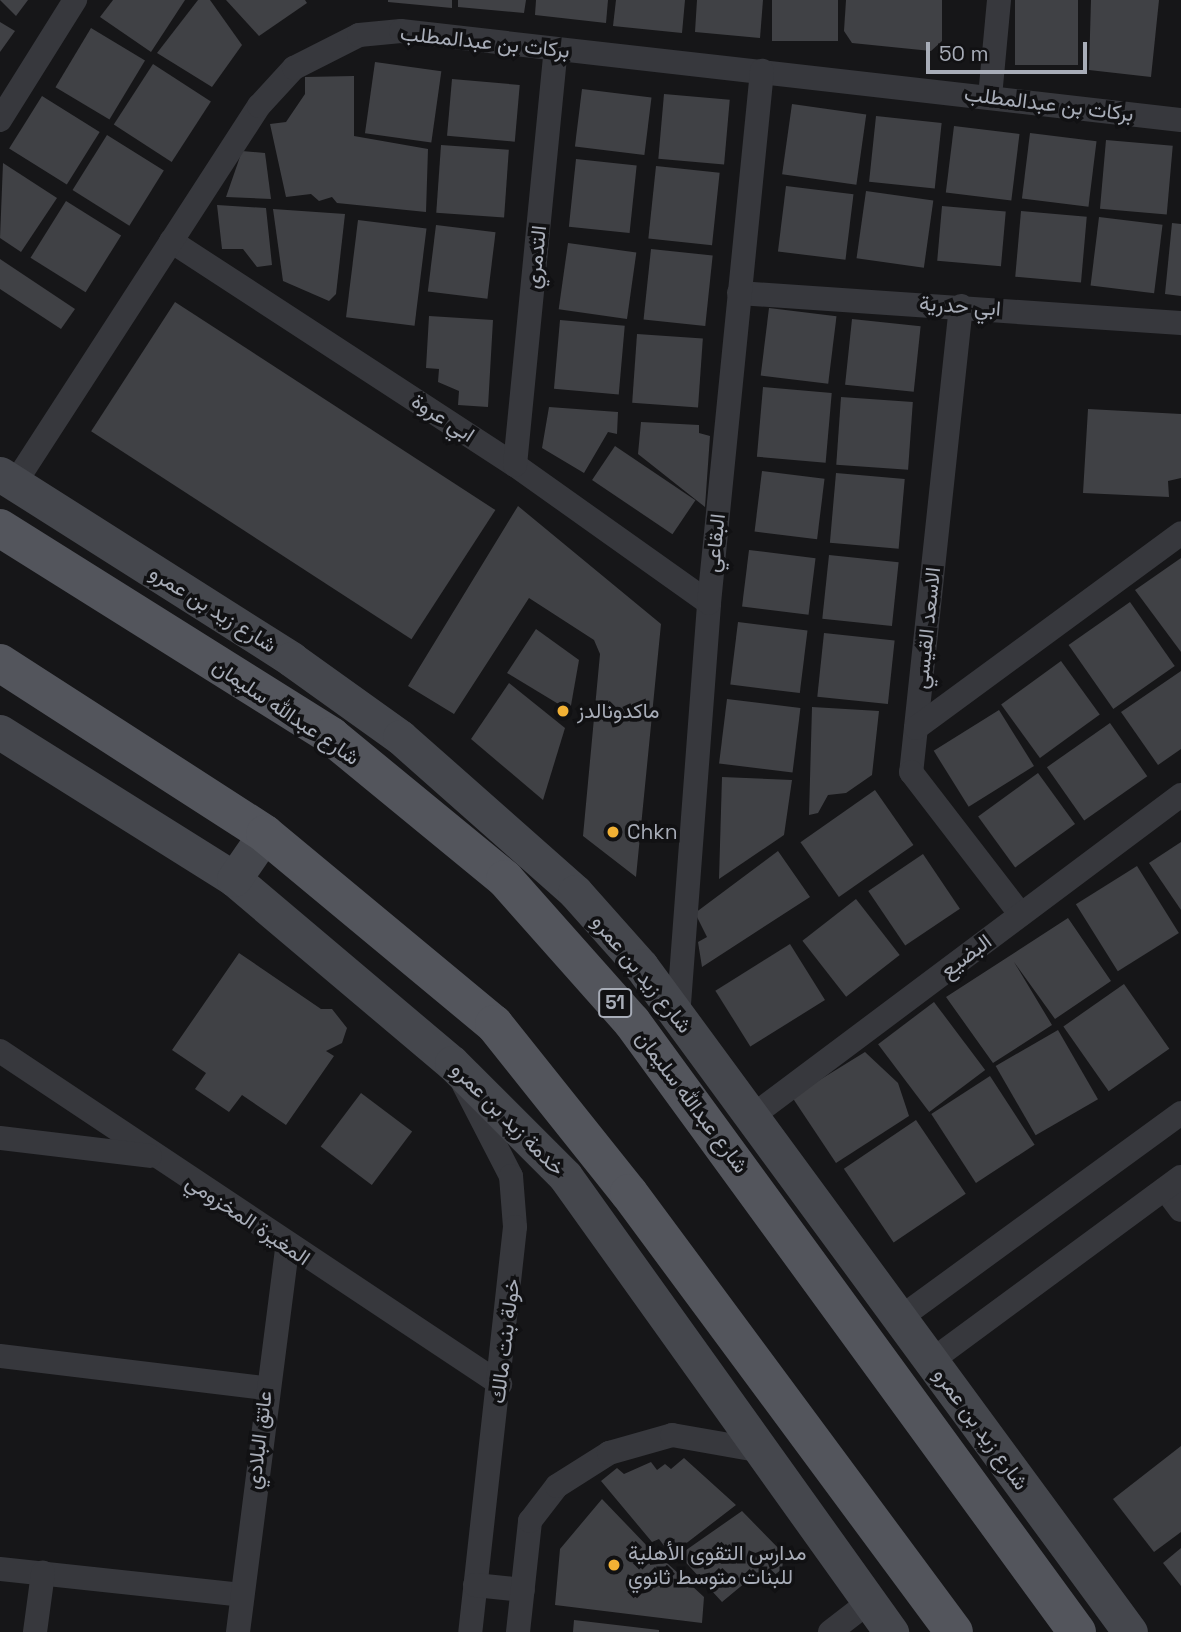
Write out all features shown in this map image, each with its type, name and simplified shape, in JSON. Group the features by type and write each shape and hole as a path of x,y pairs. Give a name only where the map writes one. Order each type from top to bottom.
{"main road":[{"name":"شارع زيد بن عمرو","path":"8,479 352,703 575,892 678,1017 1130,1632"},
{"name":"شارع عبدالله سليمان","path":"0,528 331,736 505,879 632,1021 1077,1632"},
{"path":"0,663 265,834 494,1024 629,1193 954,1632"},
{"path":"331,736 352,703"},
{"name":"خدمة زيد بن عمرو","path":"0,732 234,879 453,1063 565,1176 757,1450 891,1632"},
{"path":"234,879 265,834"}],"street":[{"path":"0,120 75,0"},
{"path":"990,97 999,0"},
{"name":"بركات بن عبدالمطلب","path":"8,479 172,241 259,106 293,68 359,36 401,32 1181,120"},
{"name":"التدمري","path":"515,465 556,49"},
{"name":"البقاعي","path":"678,1017 709,603 762,71"},
{"name":"ابي عروة","path":"172,241 515,465 709,603"},
{"name":"ابي حدرية","path":"739,293 1181,323"},
{"name":"الاسعد القيسي","path":"961,306 911,772 1021,915"},
{"path":"916,728 1181,533"},
{"name":"البضيع","path":"751,1117 1181,795"},
{"name":"المغيرة المخزومي","path":"0,1051 287,1248 500,1384"},
{"name":"خولة بنت مالك","path":"453,1063 511,1176 513,1275 470,1632"},
{"path":"900,1318 1181,1113"},
{"path":"0,1138 155,1156"},
{"path":"931,1361 1173,1183 1181,1210"},
{"name":"عاتق البلادي","path":"238,1632 265,1388 287,1248"},
{"path":"0,1356 265,1388"},
{"path":"518,1632 530,1521 557,1486 609,1453 672,1435 757,1450"},
{"path":"0,1569 242,1595"},
{"path":"35,1632 43,1573"},
{"path":"475,1585 523,1590"},
{"path":"830,1632 869,1602"}],"building":[{"path":"0,0 28,0 16,16"},
{"path":"113,0 185,0 151,52 100,17"},
{"path":"198,0 210,0 242,45 212,87 157,53"},
{"path":"226,0 305,0 307,3 259,36"},
{"path":"452,0 452,8 388,2"},
{"path":"458,0 526,0 524,13 458,7"},
{"path":"536,0 608,0 606,23 535,15"},
{"path":"616,0 685,0 682,33 613,26"},
{"path":"697,0 763,0 760,38 695,32"},
{"path":"772,0 838,0 838,41 772,41"},
{"path":"846,0 942,0 942,41 931,51 852,43 844,31"},
{"path":"1015,0 1078,0 1078,65 1015,65"},
{"path":"1091,0 1159,0 1151,77 1089,70"},
{"path":"0,22 15,31 0,52"},
{"path":"91,28 145,60 109,120 55,87"},
{"path":"375,62 441,71 431,143 365,133"},
{"path":"153,64 211,102 172,162 114,124"},
{"path":"354,76 354,136 428,149 426,212 337,203 332,197 319,201 311,194 286,197 270,124 286,122 305,94 305,77"},
{"path":"452,79 520,85 515,142 447,136"},
{"path":"582,89 651,98 644,155 575,147"},
{"path":"664,94 730,100 724,165 658,159"},
{"path":"42,96 100,132 67,185 9,149"},
{"path":"792,104 866,114 856,185 782,174"},
{"path":"876,116 942,123 935,189 869,182"},
{"path":"954,126 1020,134 1011,201 946,193"},
{"path":"1030,133 1097,141 1088,207 1022,199"},
{"path":"107,135 164,171 129,226 73,190"},
{"path":"1106,140 1173,146 1167,215 1100,209"},
{"path":"441,145 509,150 504,218 436,213"},
{"path":"242,151 265,153 271,199 226,197"},
{"path":"576,159 637,165 630,233 569,227"},
{"path":"3,163 57,198 21,252 0,238"},
{"path":"656,166 720,173 712,245 648,239"},
{"path":"786,186 853,194 845,260 778,252"},
{"path":"866,191 933,200 924,268 857,258"},
{"path":"66,201 121,235 86,292 30,258"},
{"path":"217,205 266,208 272,265 257,267 243,249 222,249"},
{"path":"942,206 1006,212 1001,266 937,261"},
{"path":"273,209 345,214 336,294 329,301 283,281"},
{"path":"1021,211 1087,217 1081,283 1015,277"},
{"path":"1099,217 1163,225 1154,293 1091,285"},
{"path":"358,220 426,228 415,326 346,317"},
{"path":"1172,223 1181,224 1181,296 1165,294"},
{"path":"436,225 496,232 487,299 428,292"},
{"path":"568,243 636,253 627,319 559,309"},
{"path":"651,249 713,255 705,326 644,320"},
{"path":"0,259 75,309 61,329 0,289"},
{"path":"175,302 495,510 411,639 91,431"},
{"path":"769,308 836,316 828,384 761,375"},
{"path":"429,316 493,320 488,407 458,405 459,391 438,382 439,369 426,368"},
{"path":"852,319 921,326 914,392 845,385"},
{"path":"560,320 625,326 619,394 554,389"},
{"path":"637,334 703,339 698,407 632,403"},
{"path":"763,387 832,393 826,463 757,457"},
{"path":"841,397 913,402 908,470 836,465"},
{"path":"549,407 618,412 617,434 608,432 584,473 542,448"},
{"path":"1088,409 1181,414 1181,478 1168,481 1169,497 1083,493"},
{"path":"641,422 699,425 699,433 710,436 705,507 638,454"},
{"path":"615,446 695,500 672,534 592,480"},
{"path":"762,471 825,479 817,539 755,532"},
{"path":"836,473 905,479 899,549 830,543"},
{"path":"518,506 661,624 636,877 583,836 600,654 594,640 529,598 454,714 408,686"},
{"path":"749,550 816,558 809,615 742,607"},
{"path":"829,555 899,562 892,626 822,619"},
{"path":"1181,558 1181,652 1135,590"},
{"path":"1130,602 1175,666 1113,709 1069,645"},
{"path":"738,622 807,631 800,693 730,685"},
{"path":"536,629 579,660 570,711 507,673"},
{"path":"824,633 895,640 888,704 817,697"},
{"path":"1061,661 1100,714 1040,758 1001,704"},
{"path":"1181,671 1181,749 1158,765 1121,712"},
{"path":"509,683 565,728 543,800 471,739"},
{"path":"727,699 800,708 793,773 719,764"},
{"path":"812,707 879,711 872,775 846,793 828,795 818,813 809,815"},
{"path":"999,710 1034,766 969,807 934,751"},
{"path":"1110,723 1147,776 1084,820 1047,767"},
{"path":"1038,773 1075,824 1015,867 978,816"},
{"path":"722,777 792,780 784,835 719,879"},
{"path":"875,790 913,845 839,897 800,842"},
{"path":"1181,842 1181,910 1149,863"},
{"path":"778,851 810,897 702,967 698,942 707,937 695,913"},
{"path":"923,854 960,909 905,946 868,891"},
{"path":"1137,866 1179,933 1118,971 1076,904"},
{"path":"856,899 900,955 846,997 802,941"},
{"path":"1068,918 1111,981 1055,1019 1014,962 1052,1025 993,1063 946,997"},
{"path":"790,944 825,1000 750,1047 715,991"},
{"path":"239,953 321,1009 332,1009 347,1028 342,1043 326,1051 334,1056 286,1125 242,1095 229,1112 195,1089 206,1073 172,1050"},
{"path":"1124,984 1169,1049 1109,1091 1063,1026"},
{"path":"934,1002 985,1070 929,1112 878,1044"},
{"path":"1058,1030 1098,1099 1036,1135 996,1066"},
{"path":"865,1052 898,1083 909,1116 836,1163 792,1097"},
{"path":"990,1076 1035,1145 976,1183 931,1114"},
{"path":"361,1093 412,1132 372,1185 321,1147"},
{"path":"916,1120 966,1194 894,1242 844,1169"},
{"path":"1181,1446 1181,1532 1154,1552 1113,1499"},
{"path":"684,1458 736,1505 671,1555 659,1539 652,1542 601,1481 617,1468 624,1474 651,1462 657,1470 665,1464 671,1469"},
{"path":"602,1499 650,1549 650,1565 667,1563 704,1597 702,1623 555,1605 560,1549"},
{"path":"742,1511 784,1554 782,1569 767,1581 758,1572 722,1602 679,1555"},
{"path":"1181,1548 1181,1586 1163,1563"},
{"path":"574,1620 659,1630 659,1632 573,1632"}],"place":[{"name":"ماكدونالدز","path":"563,711"},
{"name":"Chkn","path":"613,832"},
{"name":"مدارس التقوى الأهلية للبنات متوسط ثانوي","path":"614,1565"}]}
